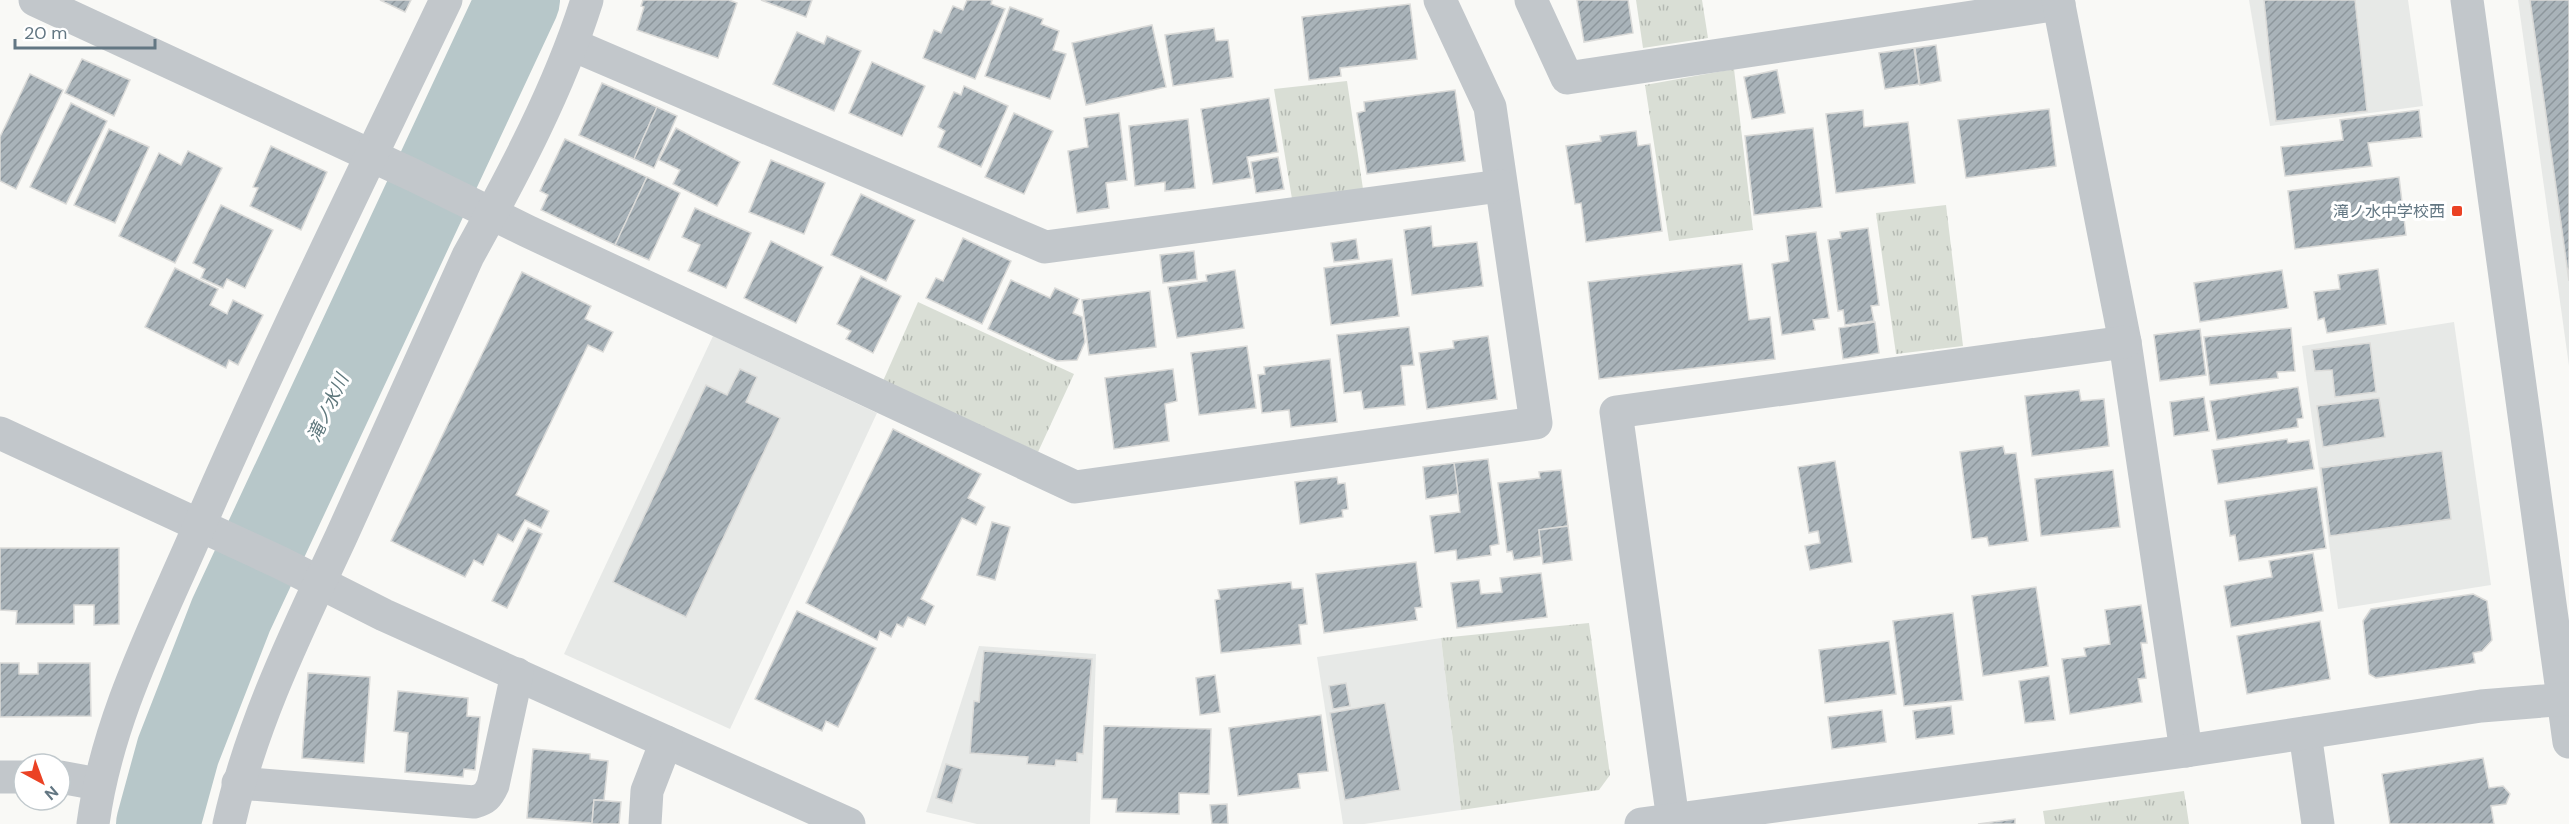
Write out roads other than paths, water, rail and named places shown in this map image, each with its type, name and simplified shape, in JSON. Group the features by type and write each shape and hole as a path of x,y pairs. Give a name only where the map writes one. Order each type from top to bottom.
{"street":[{"path":"34,0 413,175 538,236 1075,487 1536,423 1490,107 1440,0"},
{"path":"93,824 98,784 132,680 215,486 446,0"},
{"path":"229,824 238,783 251,744 319,582 468,256 492,213 573,45 586,0"},
{"path":"1531,0 1567,78 2058,2 2125,342 2186,751"},
{"path":"2467,0 2566,699 2569,742"},
{"path":"573,45 1045,247 1500,186"},
{"path":"2125,342 1616,412 1657,822 2186,751 2481,706 2566,699"},
{"path":"0,433 517,674 849,824"},
{"path":"238,783 474,802 483,799 488,796 493,785 517,674"},
{"path":"2305,733 2318,824"},
{"path":"645,824 647,791 666,742"},
{"path":"72,779 98,784"}],"waterway":[{"name":"滝ノ水川","path":"158,824 178,751 231,615 518,0"}],"place":[{"name":"滝ノ水中学校西","path":"2457,211"}]}
